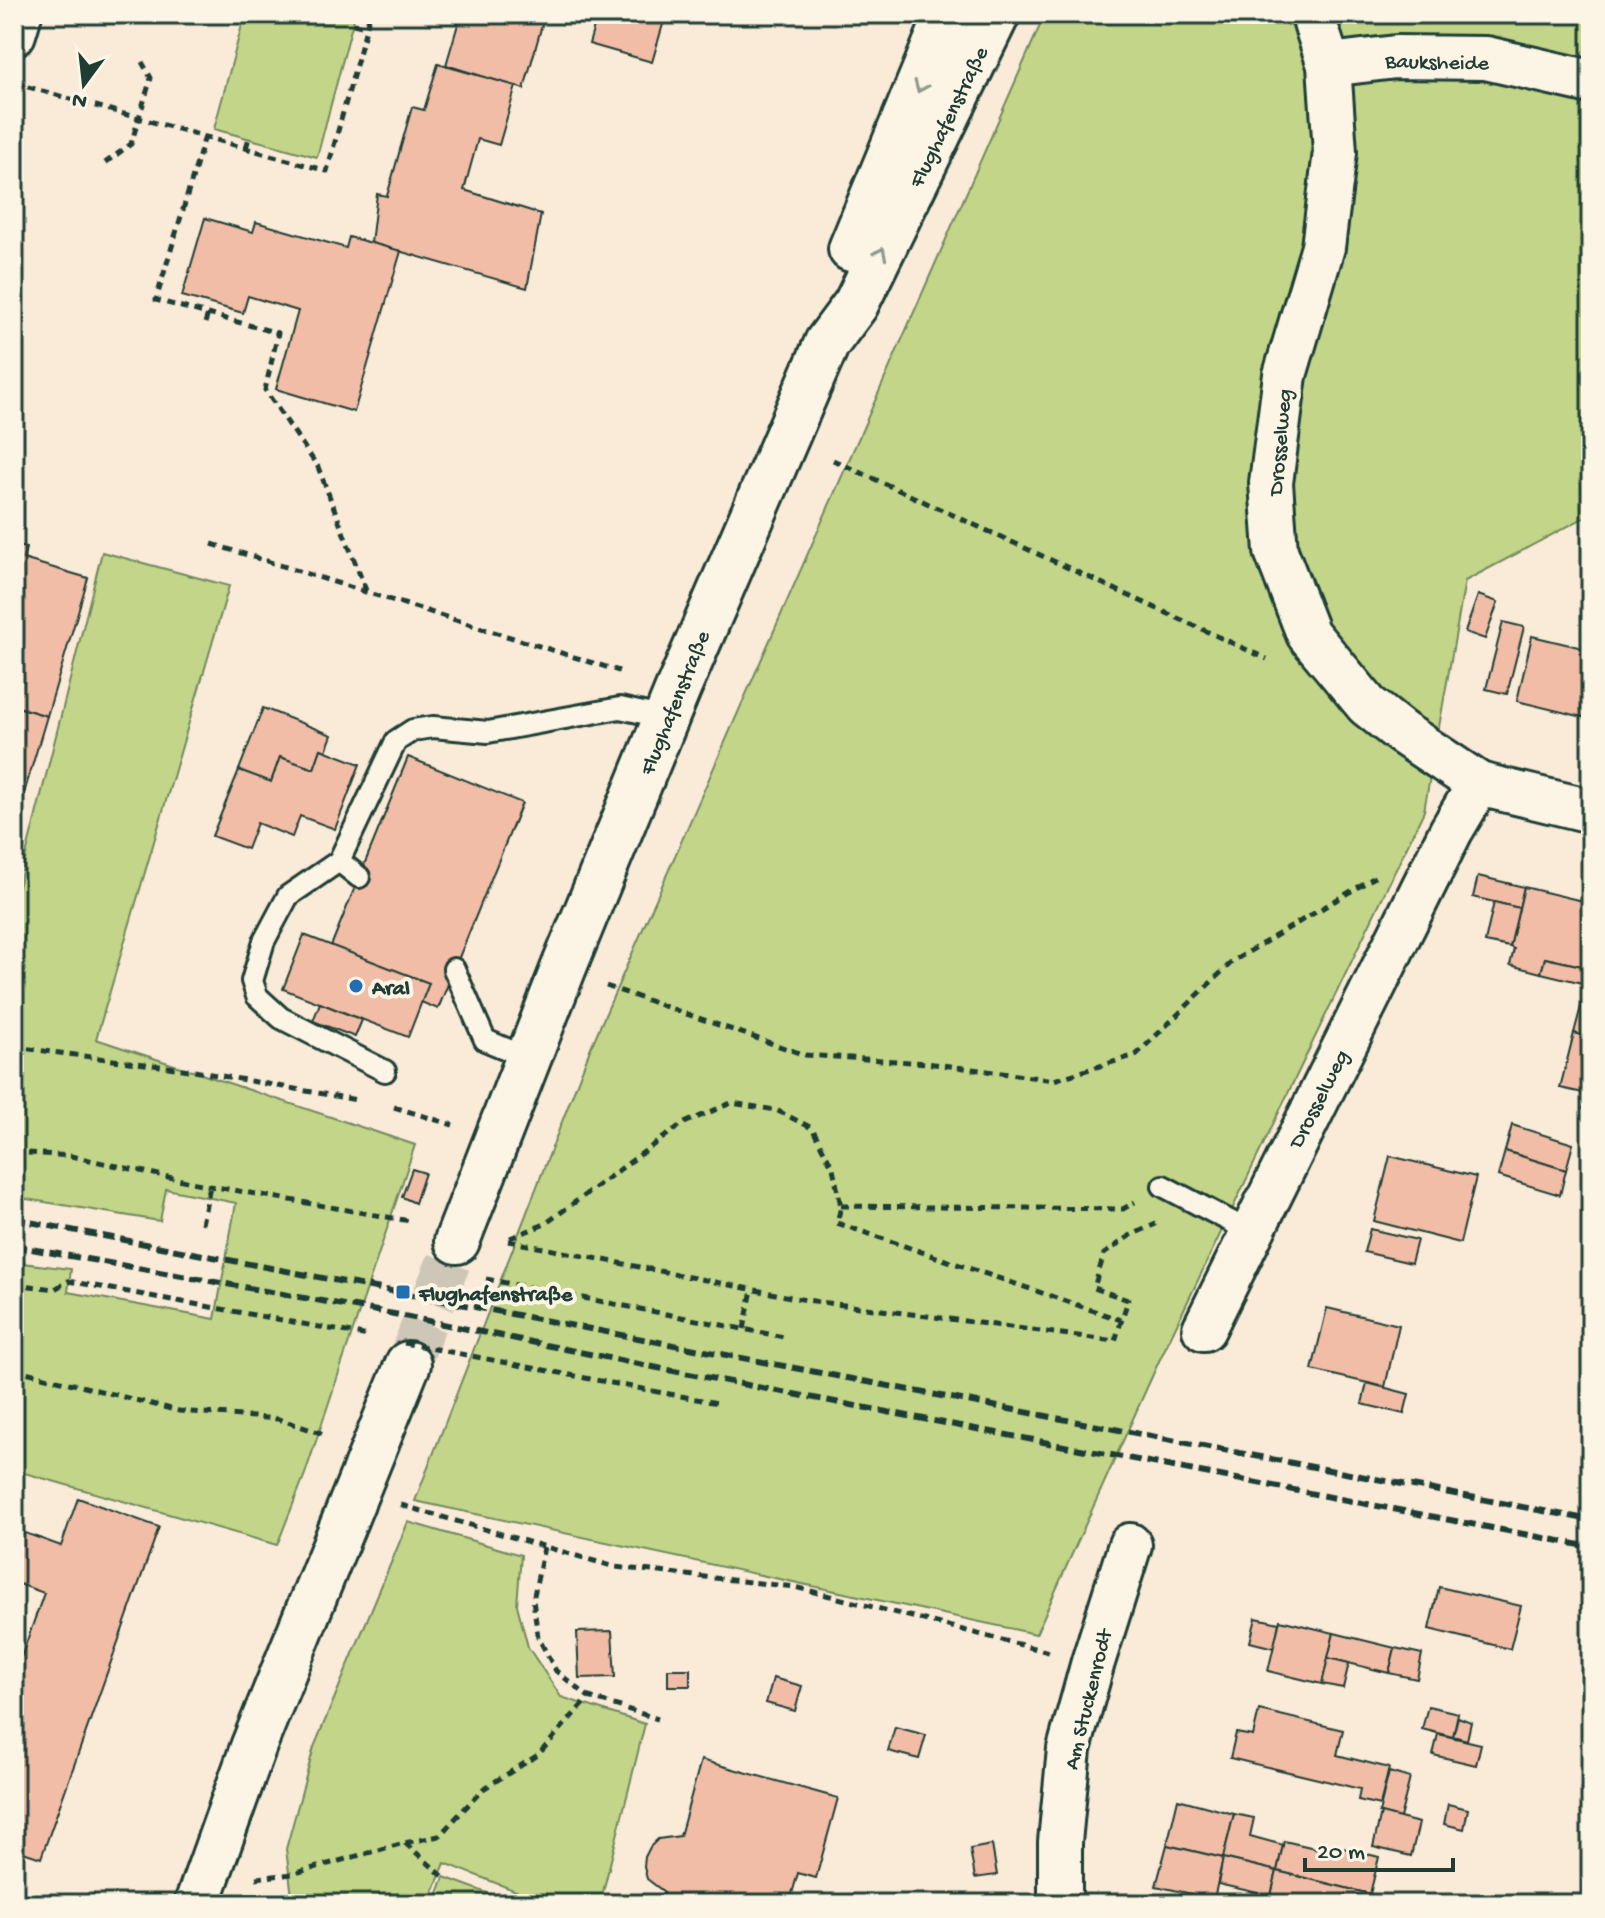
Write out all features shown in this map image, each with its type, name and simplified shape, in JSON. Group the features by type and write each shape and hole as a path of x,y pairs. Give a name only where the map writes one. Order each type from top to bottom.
{"main road":[{"name":"Flughafenstraße","path":"827,343 831,296 948,14"},
{"name":"Flughafenstraße","path":"465,1259 495,1141 666,718 827,343 856,304 997,14"},
{"path":"197,1904 254,1745 406,1354"}],"street":[{"path":"14,34 20,14"},
{"name":"Drosselweg","path":"1311,17 1329,65 1335,152 1323,247 1285,375 1271,483 1276,551 1308,634 1367,705 1401,732 1479,784 1591,811"},
{"name":"Bauksheide","path":"1329,65 1396,57 1486,58 1591,82"},
{"name":"Drosselweg","path":"1204,1329 1451,831 1479,784"},
{"name":"Am Stuckenrodt","path":"1060,1904 1060,1842 1068,1756 1093,1662 1130,1545"}],"lane":[{"path":"385,1071 281,1018 257,996 252,981 264,941 288,896 339,861 396,741 413,730 433,727 488,732 620,708 666,718"},
{"path":"339,861 359,877"},
{"path":"454,969 485,1040 528,1058"},
{"path":"1163,1186 1251,1232"}],"path":[{"path":"14,83 327,171 370,14"},
{"path":"353,24 366,27"},
{"path":"105,163 131,144 151,78 142,62"},
{"path":"205,136 156,300 278,333 265,390 318,467 367,593"},
{"path":"246,148 249,138"},
{"path":"205,323 208,314"},
{"path":"833,460 1280,665"},
{"path":"212,544 633,675"},
{"path":"604,986 805,1055 927,1063 1054,1080 1136,1055 1233,961 1383,872"},
{"path":"14,1047 183,1069 358,1100"},
{"path":"504,1240 545,1224 682,1124 731,1103 776,1110 812,1128 833,1168 841,1206 837,1223 1121,1320"},
{"path":"387,1105 495,1141"},
{"path":"14,1152 71,1156 210,1186 410,1221"},
{"path":"202,1224 210,1186"},
{"path":"841,1206 1123,1209"},
{"path":"556,1250 806,1300 1115,1341 1128,1300 1094,1288 1104,1254 1131,1235 1157,1223"},
{"path":"465,1259 669,1315 784,1337"},
{"path":"14,1284 55,1289 68,1281 373,1337"},
{"path":"744,1329 752,1290"},
{"path":"406,1354 718,1403"},
{"path":"14,1369 179,1411 278,1419 328,1435"},
{"path":"397,1504 615,1567 795,1587 1093,1662"},
{"path":"544,1547 533,1600 538,1637 556,1671 589,1697 658,1719"},
{"path":"243,1880 292,1874 439,1836 483,1789 538,1755 589,1697"},
{"path":"404,1843 444,1877"}],"green space":[{"path":"245,14 355,14 317,157 214,129"},
{"path":"1045,14 1591,14 1591,514 1465,581 1424,811 1159,1361 1036,1634 415,1501 591,1047"},
{"path":"102,552 229,586 96,1039 415,1145 305,1474 277,1545 14,1470 14,1262 71,1269 68,1292 215,1319 236,1203 166,1189 160,1221 14,1197 14,903"},
{"path":"408,1522 521,1555 517,1605 528,1647 561,1697 645,1724 600,1904 549,1904 445,1863 428,1904 293,1904 286,1849 314,1747"},
{"path":"444,1877 517,1904 434,1904"}],"building":[{"path":"461,14 545,14 524,89 446,65"},
{"path":"559,14 666,14 652,62 589,44 595,23"},
{"path":"438,64 516,86 499,145 478,139 464,190 541,214 527,288 371,243 377,194 387,196 412,107 424,110"},
{"path":"205,218 253,232 256,222 346,248 349,237 401,251 354,412 276,389 298,311 248,296 243,313 182,296"},
{"path":"14,545 26,548 23,559 88,578 47,716 14,706"},
{"path":"1478,595 1498,602 1485,639 1465,632"},
{"path":"1503,622 1524,627 1507,694 1486,689"},
{"path":"1532,636 1591,650 1591,719 1517,701"},
{"path":"14,706 47,716 14,827"},
{"path":"263,708 332,735 326,751 321,749 314,769 280,757 271,782 239,770"},
{"path":"321,749 360,764 335,829 300,816 292,837 257,823 247,849 212,836 239,770 271,782 280,757 314,769"},
{"path":"408,757 522,803 438,1009 421,1002 429,983 331,946"},
{"path":"1478,876 1524,887 1519,908 1473,897"},
{"path":"1524,887 1591,903 1591,968 1545,958 1541,973 1510,965 1514,949 1510,947"},
{"path":"1494,902 1519,908 1510,947 1485,942"},
{"name":"Aral","path":"304,935 429,983 408,1037 283,989"},
{"path":"1545,958 1591,968 1591,985 1541,973"},
{"path":"1587,984 1591,985 1591,1038 1574,1033"},
{"path":"320,1003 362,1020 355,1037 313,1021"},
{"path":"1574,1033 1591,1038 1591,1083 1588,1094 1560,1088"},
{"path":"1591,1083 1591,1111 1583,1109"},
{"path":"1512,1125 1573,1144 1566,1170 1505,1151"},
{"path":"1505,1151 1566,1170 1560,1195 1498,1176"},
{"path":"1390,1156 1476,1177 1460,1243 1374,1221"},
{"path":"412,1169 425,1173 415,1203 402,1197"},
{"path":"1370,1229 1417,1240 1411,1263 1364,1252"},
{"path":"1327,1308 1399,1325 1385,1387 1312,1370"},
{"path":"1367,1383 1409,1394 1404,1414 1362,1404"},
{"path":"78,1498 159,1527 41,1858 14,1849 14,1677 44,1593 14,1582 14,1529 61,1546"},
{"path":"1439,1587 1521,1606 1510,1649 1429,1629"},
{"path":"1256,1618 1279,1623 1274,1648 1250,1642"},
{"path":"1280,1620 1334,1633 1322,1684 1268,1671"},
{"path":"612,1631 615,1677 579,1678 577,1632"},
{"path":"1334,1633 1395,1648 1389,1673 1328,1658"},
{"path":"1395,1648 1422,1654 1417,1679 1389,1673"},
{"path":"1328,1658 1349,1663 1343,1688 1322,1684"},
{"path":"668,1669 690,1669 690,1686 668,1686"},
{"path":"773,1678 802,1686 795,1711 766,1703"},
{"path":"1428,1706 1458,1713 1453,1737 1422,1729"},
{"path":"1259,1710 1343,1730 1337,1755 1389,1768 1380,1805 1358,1800 1360,1789 1230,1758 1236,1733 1253,1736"},
{"path":"1458,1717 1471,1722 1467,1740 1453,1736"},
{"path":"895,1727 926,1735 919,1759 888,1751"},
{"path":"1438,1734 1481,1744 1476,1765 1433,1755"},
{"path":"701,1760 838,1798 816,1878 798,1873 789,1904 661,1904 664,1892 647,1879 645,1857 658,1839 680,1836"},
{"path":"1389,1772 1410,1778 1400,1818 1379,1813"},
{"path":"1178,1799 1234,1814 1223,1858 1167,1845"},
{"path":"1448,1804 1468,1809 1464,1829 1444,1824"},
{"path":"1381,1813 1419,1823 1411,1856 1373,1847"},
{"path":"1234,1814 1254,1818 1250,1836 1283,1845 1277,1871 1223,1858"},
{"path":"1284,1841 1333,1852 1335,1846 1379,1857 1370,1894 1277,1871"},
{"path":"992,1845 997,1875 975,1878 970,1849"},
{"path":"1167,1845 1223,1858 1214,1899 1156,1886"},
{"path":"1223,1858 1277,1871 1269,1904 1255,1904 1258,1893 1218,1884"},
{"path":"1277,1871 1370,1894 1368,1904 1269,1904"}],"tunnel":[{"path":"408,1364 457,1241"}],"railway":[{"path":"14,1219 1591,1520"},
{"path":"14,1246 394,1314 658,1368 1591,1547"}],"place":[{"name":"Aral","path":"356,986"},
{"name":"Flughafenstraße","path":"403,1292"}]}
